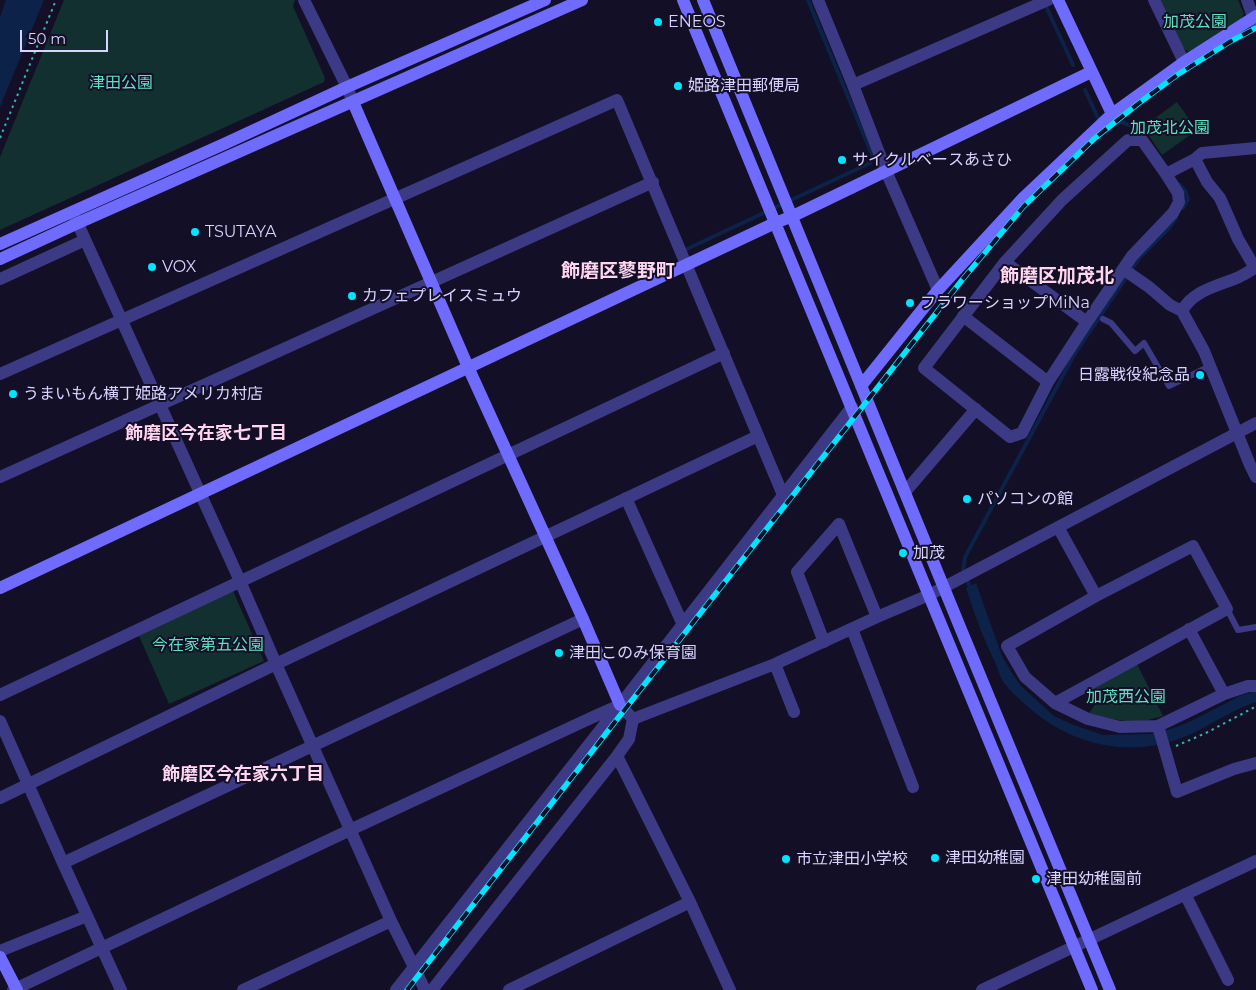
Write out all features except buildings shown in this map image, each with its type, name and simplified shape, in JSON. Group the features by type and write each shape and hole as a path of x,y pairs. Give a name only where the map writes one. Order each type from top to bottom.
{"street":[{"path":"0,244 347,87 545,0"},
{"path":"0,259 582,0"},
{"path":"683,0 1092,990"},
{"path":"703,0 1110,990"},
{"path":"818,0 886,171 938,290"},
{"path":"853,85 1048,0"},
{"path":"1058,0 1112,114"},
{"path":"1154,0 1184,62"},
{"path":"862,386 938,290 1023,198 1112,114 1184,62 1255,20 1247,0"},
{"path":"310,2 468,367 546,536 620,705 633,719"},
{"path":"0,588 793,216 1091,72"},
{"path":"0,374 617,100 783,495"},
{"path":"1128,140 1142,140 1166,174 1178,192 1179,202 1172,213 1132,256 1128,272 1048,382 1022,433 1010,437 924,368 1005,262 1062,200 1128,140"},
{"path":"1166,174 1195,159 1202,153 1256,148"},
{"path":"1182,311 1186,305 1207,288 1238,277 1256,268 1238,239 1220,198 1207,182 1195,159"},
{"path":"0,477 653,182"},
{"path":"72,211 240,581 391,921 425,990"},
{"path":"0,279 85,240"},
{"path":"1005,262 1094,318"},
{"path":"1128,272 1170,305 1182,311 1204,351 1256,477"},
{"path":"963,316 1048,382"},
{"path":"0,695 724,353"},
{"path":"396,990 852,407"},
{"path":"905,492 976,409"},
{"path":"633,719 774,664 928,595 1256,423"},
{"path":"0,798 276,664 758,436"},
{"path":"626,498 683,625"},
{"path":"824,642 797,572 839,524 876,617"},
{"path":"1058,526 1096,596"},
{"path":"1055,703 1227,609 1194,546 1096,596 1007,646 1025,677 1055,703 1088,719 1120,727 1158,726 1224,694 1248,686 1256,686"},
{"path":"63,863 583,619"},
{"path":"852,629 913,787"},
{"path":"1189,629 1224,694"},
{"path":"774,664 794,712"},
{"path":"0,957 15,990 350,830 620,705"},
{"path":"432,990 617,756 629,739 633,719"},
{"path":"0,721 121,990"},
{"path":"1158,726 1178,792 1234,769 1256,763"},
{"path":"617,756 690,902 730,990"},
{"path":"982,990 1256,861"},
{"path":"1185,894 1228,980"},
{"path":"509,990 690,902"},
{"path":"0,952 87,916"},
{"path":"243,990 391,921"}],"lane":[{"path":"1094,318 1111,323 1135,351 1144,343 1168,386 1210,366"},
{"path":"1227,609 1238,630 1256,627"}],"path":[{"path":"0,138 56,0"},
{"path":"1165,750 1184,743 1256,707"}],"green space":[{"name":"津田公園","path":"64,0 295,0 293,6 325,78 324,82 0,230 0,157"},
{"name":"加茂公園","path":"1160,0 1238,0 1244,14 1240,21 1189,52 1183,48"},
{"name":"加茂北公園","path":"1177,102 1197,130 1162,155 1143,127"},
{"name":"今在家第五公園","path":"233,591 264,661 169,704 139,636"},
{"name":"加茂西公園","path":"1137,664 1163,716 1144,721 1125,721 1088,715 1095,704 1087,690"}],"water":[{"path":"6,0 44,0 0,107 0,17"},
{"path":"976,583 1002,656 1012,673 1021,686 1054,716 1074,725 1103,735 1150,734 1189,722 1242,695 1256,691 1256,702 1184,737 1153,746 1114,746 1076,737 1042,718 1004,683 983,635 966,588"}],"waterway":[{"path":"687,249 870,163 873,157 808,0"},
{"path":"1045,4 1073,65"},
{"path":"1085,90 1098,118 1103,118"},
{"path":"1110,119 1138,128 1144,137"},
{"path":"1179,184 1185,191 1188,199 1183,208"},
{"path":"971,590 963,570 965,557 1074,355 1140,257 1168,229 1176,218"}],"railway":[{"path":"407,990 962,280 1024,206 1095,138 1139,103 1177,75 1231,41 1256,28"}],"place":[{"name":"ENEOS","path":"658,22"},
{"name":"姫路津田郵便局","path":"678,86"},
{"name":"サイクルベースあさひ","path":"842,160"},
{"name":"TSUTAYA","path":"195,232"},
{"name":"VOX","path":"152,267"},
{"name":"カフェプレイスミュウ","path":"352,296"},
{"name":"フラワーショップMiNa","path":"910,303"},
{"name":"日露戦役紀念品","path":"1200,375"},
{"name":"うまいもん横丁姫路アメリカ村店","path":"13,394"},
{"name":"パソコンの館","path":"967,499"},
{"name":"加茂","path":"903,553"},
{"name":"津田このみ保育園","path":"559,653"},
{"name":"津田幼稚園","path":"935,858"},
{"name":"市立津田小学校","path":"786,859"},
{"name":"津田幼稚園前","path":"1036,879"}],"district":[{"name":"飾磨区蓼野町","path":"618,271"},
{"name":"飾磨区加茂北","path":"1057,276"},
{"name":"飾磨区今在家七丁目","path":"206,434"},
{"name":"飾磨区今在家六丁目","path":"243,775"}]}
